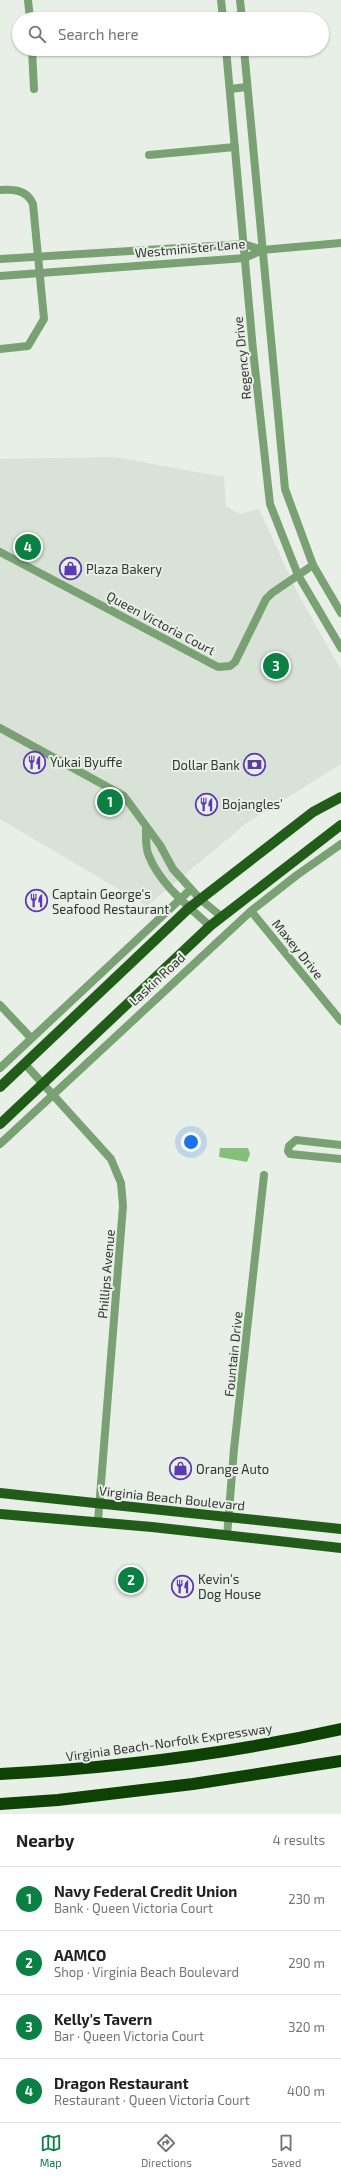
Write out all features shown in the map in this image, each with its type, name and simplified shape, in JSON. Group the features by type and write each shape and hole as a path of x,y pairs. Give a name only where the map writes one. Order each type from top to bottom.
{"highway":[{"name":"Virginia Beach-Norfolk Expressway","path":"0,1774 60,1771 254,1747 341,1730"},
{"path":"0,1804 193,1784 341,1761"}],"main road":[{"path":"0,1087 189,908 313,812 341,796"},
{"name":"Laskin Road","path":"0,1124 210,926 341,825"},
{"name":"Virginia Beach Boulevard","path":"0,1493 341,1529"},
{"path":"0,1514 98,1521 341,1548"}],"street":[{"path":"28,0 29,12"},
{"path":"222,0 223,12"},
{"path":"240,0 241,12"},
{"path":"32,56 34,89"},
{"name":"Regency Drive","path":"227,56 245,258 270,504 298,575 341,648"},
{"path":"245,56 285,489 313,565 341,614"},
{"path":"230,89 247,87"},
{"path":"149,155 235,147"},
{"path":"0,190 20,191 31,200 44,319 28,346 0,349"},
{"path":"262,250 341,243"},
{"name":"Westminister Lane","path":"0,276 39,264 244,244 262,250"},
{"name":"Westminister Lane","path":"0,259 39,264 245,258 262,250"},
{"name":"Queen Victoria Court","path":"0,552 221,667 230,666 235,662 266,599 277,589 313,565"},
{"path":"0,728 118,792 128,801 146,828 160,845 173,869 200,899 222,917"},
{"path":"146,828 148,855 156,870 189,908 210,926"},
{"name":"Laskin Road","path":"0,1144 52,1094 251,911 297,875 341,844"},
{"path":"0,1068 190,889"},
{"name":"Maxey Drive","path":"251,911 341,1021"},
{"path":"0,1005 31,1038"},
{"name":"Phillips Avenue","path":"16,1053 111,1159 121,1183 123,1206 98,1504 98,1521"},
{"path":"341,1145 296,1140 289,1146 288,1151 290,1154 341,1159"},
{"name":"Fountain Drive","path":"227,1536 264,1175"}],"shaded area":[{"path":"114,457 224,477 226,506 240,514 259,509 297,592 341,670 341,764 248,822 147,906 0,819 0,459"},
{"path":"220,1148 248,1148 250,1154 247,1162 219,1157"}],"place":[{"name":"Dragon Restaurant","path":"28,547"},
{"name":"Plaza Bakery","path":"70,569"},
{"name":"Kelly's Tavern","path":"276,666"},
{"name":"Yukai Byuffe","path":"35,762"},
{"name":"Dollar Bank","path":"255,765"},
{"name":"Navy Federal Credit Union","path":"110,802"},
{"name":"Bojangles'","path":"207,804"},
{"name":"Captain George's Seafood Restaurant","path":"36,901"},
{"name":"Orange Auto","path":"181,1469"},
{"name":"AAMCO","path":"131,1580"},
{"name":"Kevin's Dog House","path":"182,1586"}]}
